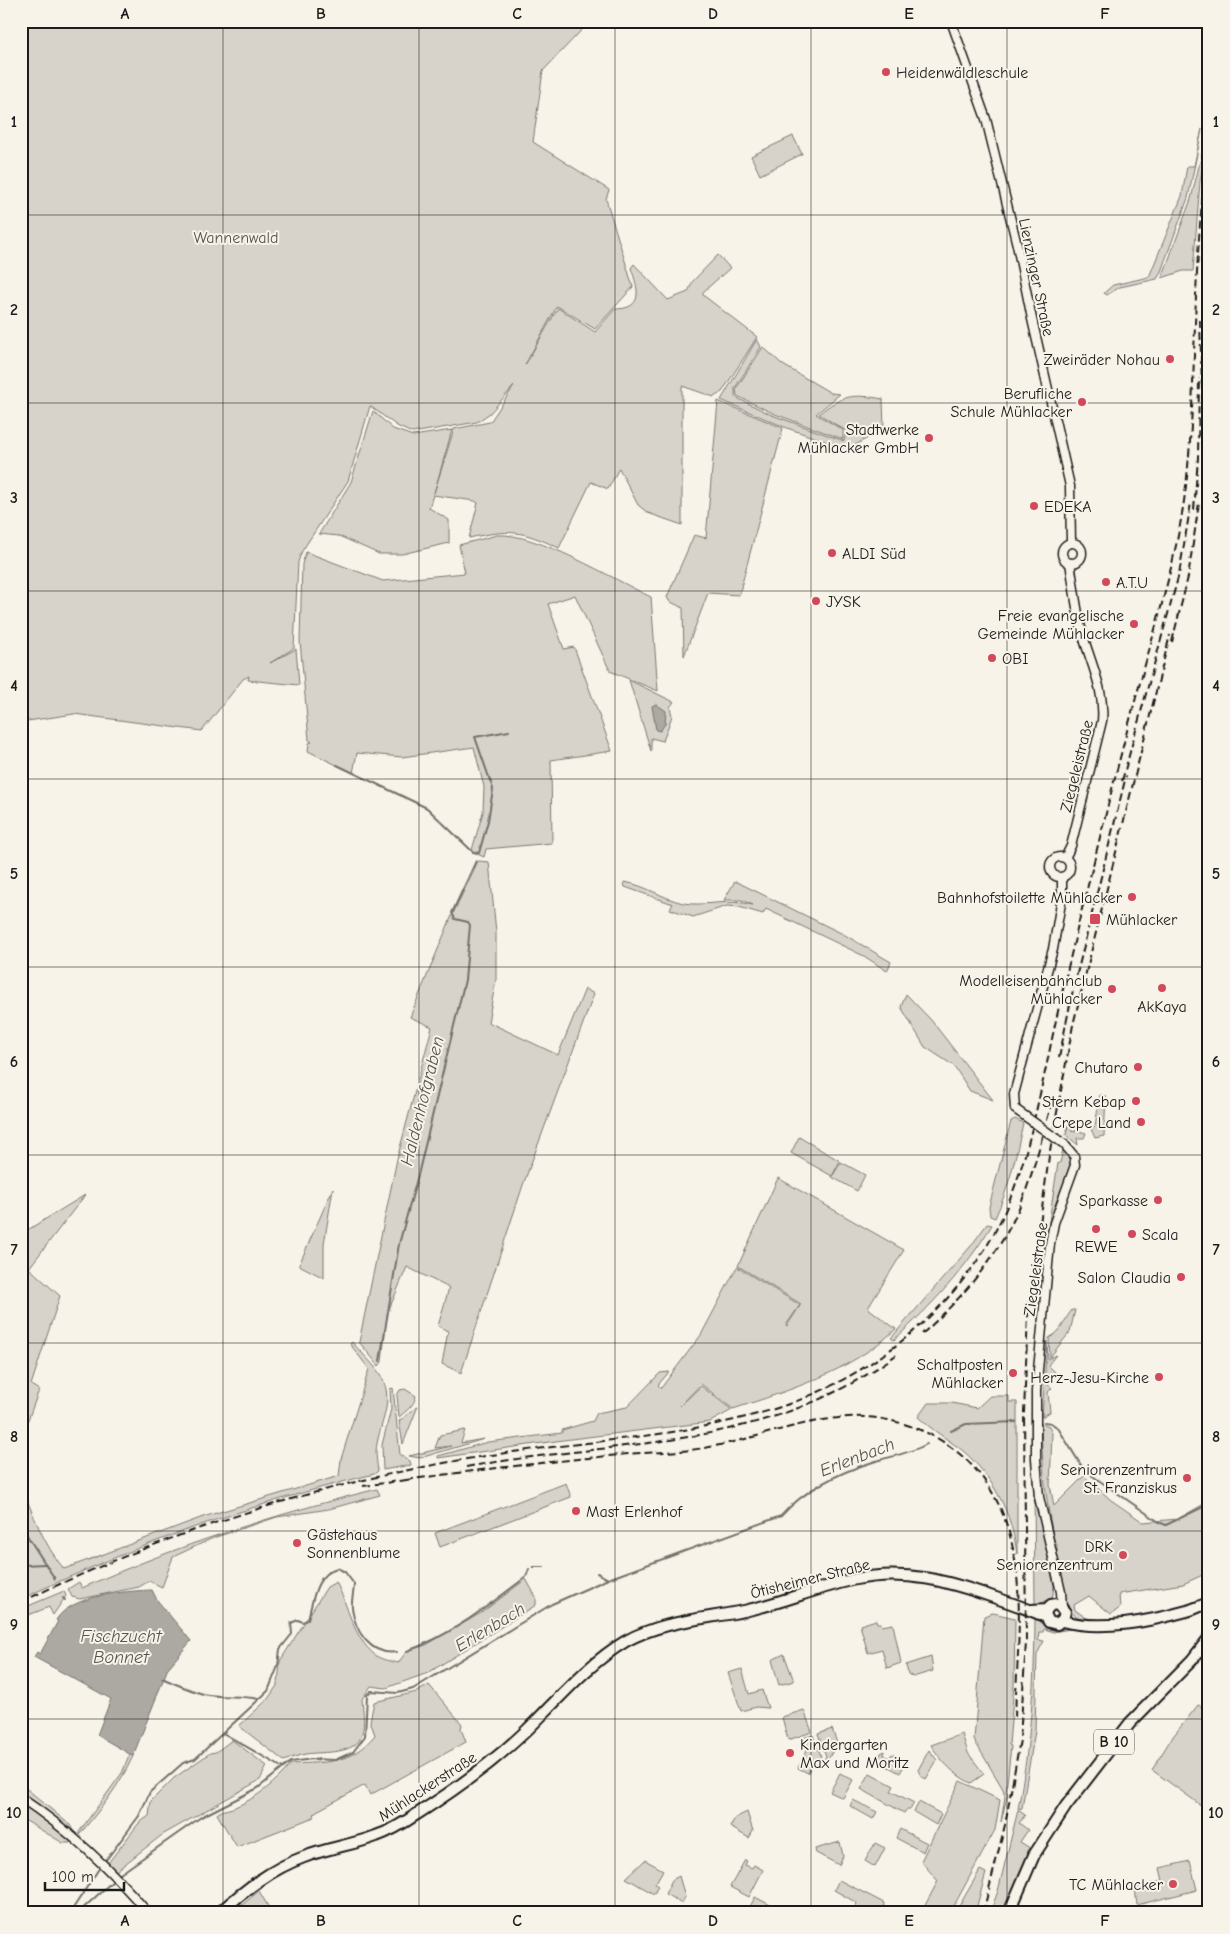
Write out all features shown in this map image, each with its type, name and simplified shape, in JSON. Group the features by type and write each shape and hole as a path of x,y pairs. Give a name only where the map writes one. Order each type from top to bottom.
{"main road":[{"name":"Ötisheimer Straße","path":"626,1641 676,1623 745,1611 838,1583 872,1576 902,1575 936,1579 1031,1610 1056,1612"},
{"path":"1056,1612 1089,1626 1152,1619 1209,1603"},
{"name":"B 10","path":"1009,1913 1030,1862 1060,1814 1130,1723 1192,1660 1209,1638"},
{"name":"Mühlackerstraße","path":"219,1913 256,1881 283,1866 305,1856 376,1837 395,1828 447,1794 496,1758 582,1675 626,1641"},
{"name":"B 10","path":"1192,1660 1209,1648"}],"street":[{"name":"Lienzinger Straße","path":"950,21 986,119 1014,229 1032,319 1070,486 1071,543"},
{"name":"Lienzinger Straße","path":"1071,543 1080,547 1082,554 1079,560 1070,563 1064,560 1062,554 1063,548 1071,543"},
{"name":"Ziegeleistraße","path":"1065,858 1071,846 1102,721 1103,708 1100,684 1082,631 1070,563"},
{"name":"Ziegeleistraße","path":"1055,858 1065,858 1069,862 1068,874 1062,877 1053,874 1051,864 1055,858"},
{"name":"Ziegeleistraße","path":"1056,1612 1057,1582 1042,1514 1037,1481 1036,1391 1050,1244 1054,1223 1075,1160 1064,1144 1015,1109 1014,1094 1058,926 1063,890 1062,877"},
{"path":"21,1798 97,1858 124,1884 148,1913"}],"green space":[{"name":"Wannenwald","path":"21,21 590,21 543,71 533,142 609,190 606,199 633,287 595,329 557,306 525,365 558,308 595,332 615,309 631,305 637,296 636,283 631,268 634,264 668,300 688,292 693,281 718,255 730,268 703,292 703,295 757,337 722,392 714,397 682,386 682,525 648,513 638,505 619,468 608,489 591,482 559,548 535,538 515,533 495,533 469,538 478,503 433,495 429,508 449,520 449,543 402,554 379,554 339,536 319,534 351,482 373,411 393,429 413,436 452,430 434,493 454,429 490,422 514,386 490,413 477,422 412,433 397,426 370,406 348,481 302,551 298,562 294,648 270,663 296,649 299,685 248,680 249,676 243,679 202,731 74,714 21,722"},
{"path":"1209,125 1200,182 1193,271 1183,271 1162,278 1191,199"},
{"path":"1202,129 1188,198 1160,274 1157,279 1120,287 1107,295 1104,293 1113,285 1149,277 1182,196 1187,166 1194,166"},
{"path":"793,136 802,154 760,175 751,156"},
{"path":"1209,190 1208,257 1204,255"},
{"path":"757,339 761,347 735,388 735,397 772,415 844,441 846,431 819,414 827,407 849,397 864,396 883,399 884,429 848,449 787,428 721,400"},
{"path":"763,347 783,365 831,393 840,394 816,414 843,430 843,439 775,414 737,396 736,389"},
{"path":"718,401 783,428 739,595 708,593 684,656 683,608 669,601 667,597 694,535 706,538"},
{"path":"497,535 513,536 553,549 651,597 658,691 610,671 575,595 548,604 564,649 574,647 612,751 551,760 552,843 486,849 484,857 472,850 483,812 484,787 474,747 402,757 357,753 353,773 308,751 309,743 312,742 309,740 300,641 302,564 306,552 383,581 465,573 459,545"},
{"path":"629,680 674,702 670,707 672,716 663,741 651,738 651,751"},
{"path":"478,861 489,862 496,932 496,980 488,1022 558,1055 585,989 594,994 523,1185 461,1373 442,1364 448,1331 438,1326 449,1288 407,1267 387,1314 382,1362 379,1366 359,1342 397,1159 432,1027 410,1017 450,920"},
{"path":"735,881 845,935 891,962 887,971 864,956 766,909 763,914 739,907 727,906 693,917 670,909 673,904 625,887 624,882 683,903 735,902 753,905 742,900 724,900"},
{"path":"906,994 931,1020 993,1100 970,1091 954,1066 925,1047 901,1007"},
{"path":"1100,1095 1106,1096 1104,1136 1095,1138 1091,1129 1095,1126"},
{"path":"1015,1119 1023,1123 1015,1160 995,1218 990,1216 989,1207 1011,1121"},
{"path":"1068,1125 1073,1132 1076,1130 1086,1133 1084,1138 1077,1138 1078,1145 1066,1135"},
{"path":"799,1137 840,1161 832,1176 791,1153"},
{"path":"1063,1150 1069,1159 1070,1166 1048,1232 1042,1267 1058,1163 1060,1163"},
{"path":"841,1162 865,1175 857,1191 832,1177"},
{"path":"778,1178 904,1250 868,1308 896,1329 878,1344 860,1357 819,1378 733,1409 701,1384 680,1406 701,1386 732,1410 710,1422 438,1458 438,1456 488,1442 562,1433 562,1430 593,1421 597,1413 627,1407 660,1373 669,1372 658,1385 661,1388 701,1335 737,1267 800,1305 787,1326 801,1304 738,1266"},
{"path":"333,1188 324,1244 324,1278 299,1265"},
{"path":"85,1195 29,1268 60,1296 31,1385 39,1390 21,1439 21,1234"},
{"path":"987,1224 992,1225 959,1272 922,1313 894,1340 891,1338 971,1246"},
{"path":"1072,1310 1075,1310 1070,1332 1050,1357 1049,1338 1060,1329"},
{"path":"1047,1341 1048,1359 1056,1355 1048,1365 1056,1373 1047,1384 1052,1388 1048,1392 1050,1412 1042,1417"},
{"path":"352,1342 378,1371 386,1391 386,1408 376,1451 378,1471 374,1474 237,1513 151,1543 21,1599 21,1484 50,1550 64,1569 203,1517 339,1476 341,1459 369,1369 350,1344"},
{"path":"393,1388 400,1455 410,1461 411,1465 383,1470 382,1445 391,1409 390,1389"},
{"path":"405,1389 416,1396 412,1405 399,1417 397,1395 400,1390"},
{"path":"990,1396 1009,1396 1009,1402 1017,1402 1017,1554 1015,1539 1006,1511 992,1484 962,1450 918,1417 928,1403 952,1403 977,1408"},
{"path":"418,1406 403,1444 399,1421"},
{"path":"1041,1423 1049,1426 1052,1433 1050,1485 1054,1506 1084,1476 1111,1500 1143,1522 1178,1519 1209,1501 1209,1548 1204,1550 1209,1561 1209,1572 1183,1584 1119,1594 1120,1608 1111,1614 1089,1596 1074,1605 1075,1610 1092,1622 1073,1614 1065,1599 1057,1544 1055,1544 1049,1514 1043,1469"},
{"path":"465,1430 461,1443 484,1439 420,1458 409,1456 451,1446 435,1448 440,1435"},
{"path":"1034,1481 1054,1586 1052,1600 1045,1605 1035,1607"},
{"path":"566,1483 571,1497 440,1547 435,1533"},
{"path":"377,1489 380,1495 329,1509 277,1517 213,1538 173,1557 162,1587 149,1581 139,1587 80,1599 72,1597 68,1589 79,1582 82,1588 191,1544 265,1520"},
{"path":"526,1579 536,1597 536,1605 428,1673 386,1688 371,1686 362,1699 364,1721 362,1734 359,1741 353,1746 338,1751 303,1754 284,1761 239,1726 268,1699 278,1684 280,1661 327,1587 336,1582 356,1630 367,1647 380,1658 398,1663 407,1651 426,1645 481,1613"},
{"path":"64,1591 66,1596 53,1615 49,1607 21,1618 21,1609"},
{"path":"993,1613 1015,1618 1014,1685 1009,1745 1011,1746 1006,1792 1008,1793 1001,1822 1005,1796 1003,1789 974,1740 984,1616"},
{"path":"1035,1618 1048,1629 1070,1629 1053,1632 1044,1629 1043,1632 1039,1632 1038,1640 1044,1641 1037,1654 1035,1731 1022,1808 1018,1809 1026,1762 1031,1714"},
{"path":"876,1620 882,1626 893,1624 901,1663 887,1668 882,1649 868,1653 860,1625"},
{"path":"784,1654 794,1681 779,1685 772,1660"},
{"path":"931,1657 933,1671 913,1677 908,1674 906,1665"},
{"path":"742,1669 749,1694 762,1690 768,1708 756,1707 741,1711 728,1673"},
{"path":"429,1685 462,1724 461,1729 466,1742 370,1795 365,1785 315,1812 314,1817 237,1847 217,1814 243,1803 258,1794 279,1777 291,1764 337,1760 356,1752 375,1735 370,1721 374,1702 417,1692"},
{"path":"1198,1705 1209,1710 1209,1811 1152,1770 1171,1739"},
{"path":"804,1710 812,1732 788,1740 782,1717"},
{"path":"832,1729 837,1743 826,1763 823,1762 826,1756 818,1734"},
{"path":"962,1734 968,1753 984,1774 971,1783 948,1767 931,1745"},
{"path":"813,1735 821,1756 818,1761 814,1759 808,1773 798,1768 807,1751 802,1738"},
{"path":"232,1740 267,1766 260,1780 162,1835 116,1871 108,1863 139,1823 149,1816 151,1801 174,1778"},
{"path":"929,1750 937,1760 926,1779 921,1776 918,1770"},
{"path":"885,1751 884,1755 889,1758 892,1754 906,1762 900,1773 877,1761 881,1753"},
{"path":"130,1754 133,1756 116,1787 79,1835 79,1832 122,1773"},
{"path":"840,1773 853,1780 843,1798 830,1792"},
{"path":"870,1773 894,1786 891,1791 914,1803 910,1810 907,1809 904,1813 861,1789"},
{"path":"960,1781 1000,1800 995,1830 950,1913 921,1913 938,1881 921,1861"},
{"path":"21,1784 70,1825 75,1834 21,1795"},
{"path":"853,1800 877,1812 873,1819 850,1806"},
{"path":"21,1801 71,1839 70,1843 63,1843 21,1818"},
{"path":"919,1802 941,1814 936,1825 914,1812"},
{"path":"1018,1810 1025,1815 1019,1823 1028,1830 1020,1842 1030,1848 1027,1852 1029,1854 1005,1913 990,1913 998,1891"},
{"path":"747,1812 753,1831 749,1838 730,1827 735,1818"},
{"path":"900,1829 927,1843 923,1852 896,1838"},
{"path":"840,1842 843,1856 839,1865 816,1853 815,1849"},
{"path":"875,1843 885,1848 875,1867 865,1861"},
{"path":"645,1860 663,1870 655,1884 658,1886 654,1894 626,1878"},
{"path":"745,1860 747,1861 745,1865 752,1868 754,1865 763,1870 749,1897 730,1887"},
{"name":"TC Mühlacker","path":"1190,1861 1197,1890 1137,1905 1135,1887 1163,1881 1160,1868"},
{"path":"980,1870 986,1873 975,1913 955,1913"},
{"path":"679,1876 685,1897 682,1903 665,1894 672,1880"},
{"path":"839,1880 884,1903 883,1912 852,1913 857,1903 834,1890"},
{"path":"259,1891 272,1913 232,1913"},
{"path":"755,1897 776,1908 774,1913 747,1913"}],"water":[{"path":"656,704 666,711 665,724 660,731 656,730 652,706"},
{"name":"Fischzucht Bonnet","path":"152,1590 157,1600 191,1641 168,1668 133,1756 97,1735 111,1699 34,1657 37,1652 40,1654 58,1621 56,1620 63,1612 74,1605 114,1593"}],"waterway":[{"path":"337,765 427,808 473,852 479,853 488,821 493,789 475,737 509,731"},
{"name":"Haldenhofgraben","path":"380,1361 399,1244 418,1175 465,980 470,925 468,922 455,919 452,913 476,861"},
{"name":"Erlenbach","path":"951,1431 966,1424 1016,1422"},
{"name":"Erlenbach","path":"1044,1422 1051,1423 1058,1428 1084,1470 1159,1522 1166,1525 1209,1504"},
{"name":"Erlenbach","path":"120,1874 201,1817 258,1788 291,1762 313,1759 335,1760 353,1752 365,1736 367,1695 371,1691 398,1693 413,1689 552,1604 608,1579 781,1516 801,1497 824,1482 863,1465 908,1452 927,1444"},
{"path":"21,1526 55,1579"},
{"path":"21,1565 46,1564"},
{"path":"533,1567 544,1567"},
{"path":"106,1860 139,1816 150,1792 183,1763 195,1759 268,1691 278,1666 280,1649 292,1634 291,1623 298,1620 303,1622 308,1619 319,1582 330,1571 337,1568 345,1572 354,1584 352,1605 354,1617 361,1634 372,1646 379,1650 397,1652"},
{"path":"407,1651 439,1637 469,1619 526,1577 529,1569"},
{"path":"597,1573 608,1579"},
{"path":"162,1678 203,1694 259,1699"},
{"path":"223,1733 283,1768"},
{"path":"70,1913 100,1867"},
{"name":"Erlenbach","path":"78,1913 114,1880"}],"railway":[{"path":"21,1602 132,1553 188,1532 245,1513 361,1481 479,1457 699,1427 771,1410 834,1384 892,1348 919,1327 965,1277 985,1249 997,1227 1008,1205 1024,1159 1081,913 1172,562 1187,477 1193,395 1197,272 1203,190 1209,149"},
{"path":"1209,290 1209,348"},
{"path":"1200,320 1202,385"},
{"path":"1194,510 1198,458 1199,378"},
{"path":"1203,512 1209,474"},
{"path":"1122,781 1179,574 1191,503"},
{"path":"1172,642 1188,577 1199,503"},
{"path":"983,1913 1005,1825 1020,1740 1026,1642 1024,1412 1028,1314 1049,1156 1073,1025 1170,635"},
{"path":"1059,1058 1073,990 1126,776"},
{"path":"922,1334 964,1292 989,1260 1010,1226 1028,1183 1051,1106"},
{"path":"466,1467 689,1437 742,1426 794,1409 846,1387 896,1355"},
{"path":"406,1480 565,1460 690,1450 729,1443 828,1419 848,1417 874,1418 911,1426 945,1443 975,1469 996,1498 1009,1532 1016,1567 1019,1604 1015,1717"},
{"path":"363,1486 413,1479"}],"place":[{"name":"Heidenwäldleschule","path":"886,72"},
{"name":"Zweiräder Nohau","path":"1170,359"},
{"name":"Berufliche Schule Mühlacker","path":"1082,402"},
{"name":"Stadtwerke Mühlacker GmbH","path":"929,438"},
{"name":"EDEKA","path":"1034,506"},
{"name":"ALDI Süd","path":"832,553"},
{"name":"A.T.U","path":"1106,582"},
{"name":"JYSK","path":"816,601"},
{"name":"Freie evangelische Gemeinde Mühlacker","path":"1134,624"},
{"name":"OBI","path":"992,658"},
{"name":"Bahnhofstoilette Mühlacker","path":"1132,897"},
{"name":"Mühlacker","path":"1095,919"},
{"name":"AkKaya","path":"1162,988"},
{"name":"Modelleisenbahnclub Mühlacker","path":"1112,989"},
{"name":"Chutaro","path":"1138,1067"},
{"name":"Stern Kebap","path":"1136,1101"},
{"name":"Crepe Land","path":"1141,1122"},
{"name":"Sparkasse","path":"1158,1200"},
{"name":"REWE","path":"1096,1229"},
{"name":"Scala","path":"1132,1234"},
{"name":"Salon Claudia","path":"1181,1277"},
{"name":"Schaltposten Mühlacker","path":"1013,1373"},
{"name":"Herz-Jesu-Kirche","path":"1159,1377"},
{"name":"Seniorenzentrum St. Franziskus","path":"1187,1478"},
{"name":"Mast Erlenhof","path":"576,1511"},
{"name":"Gästehaus Sonnenblume","path":"297,1543"},
{"name":"DRK Seniorenzentrum","path":"1123,1555"},
{"name":"Kindergarten Max und Moritz","path":"790,1753"},
{"name":"TC Mühlacker","path":"1173,1884"}]}
